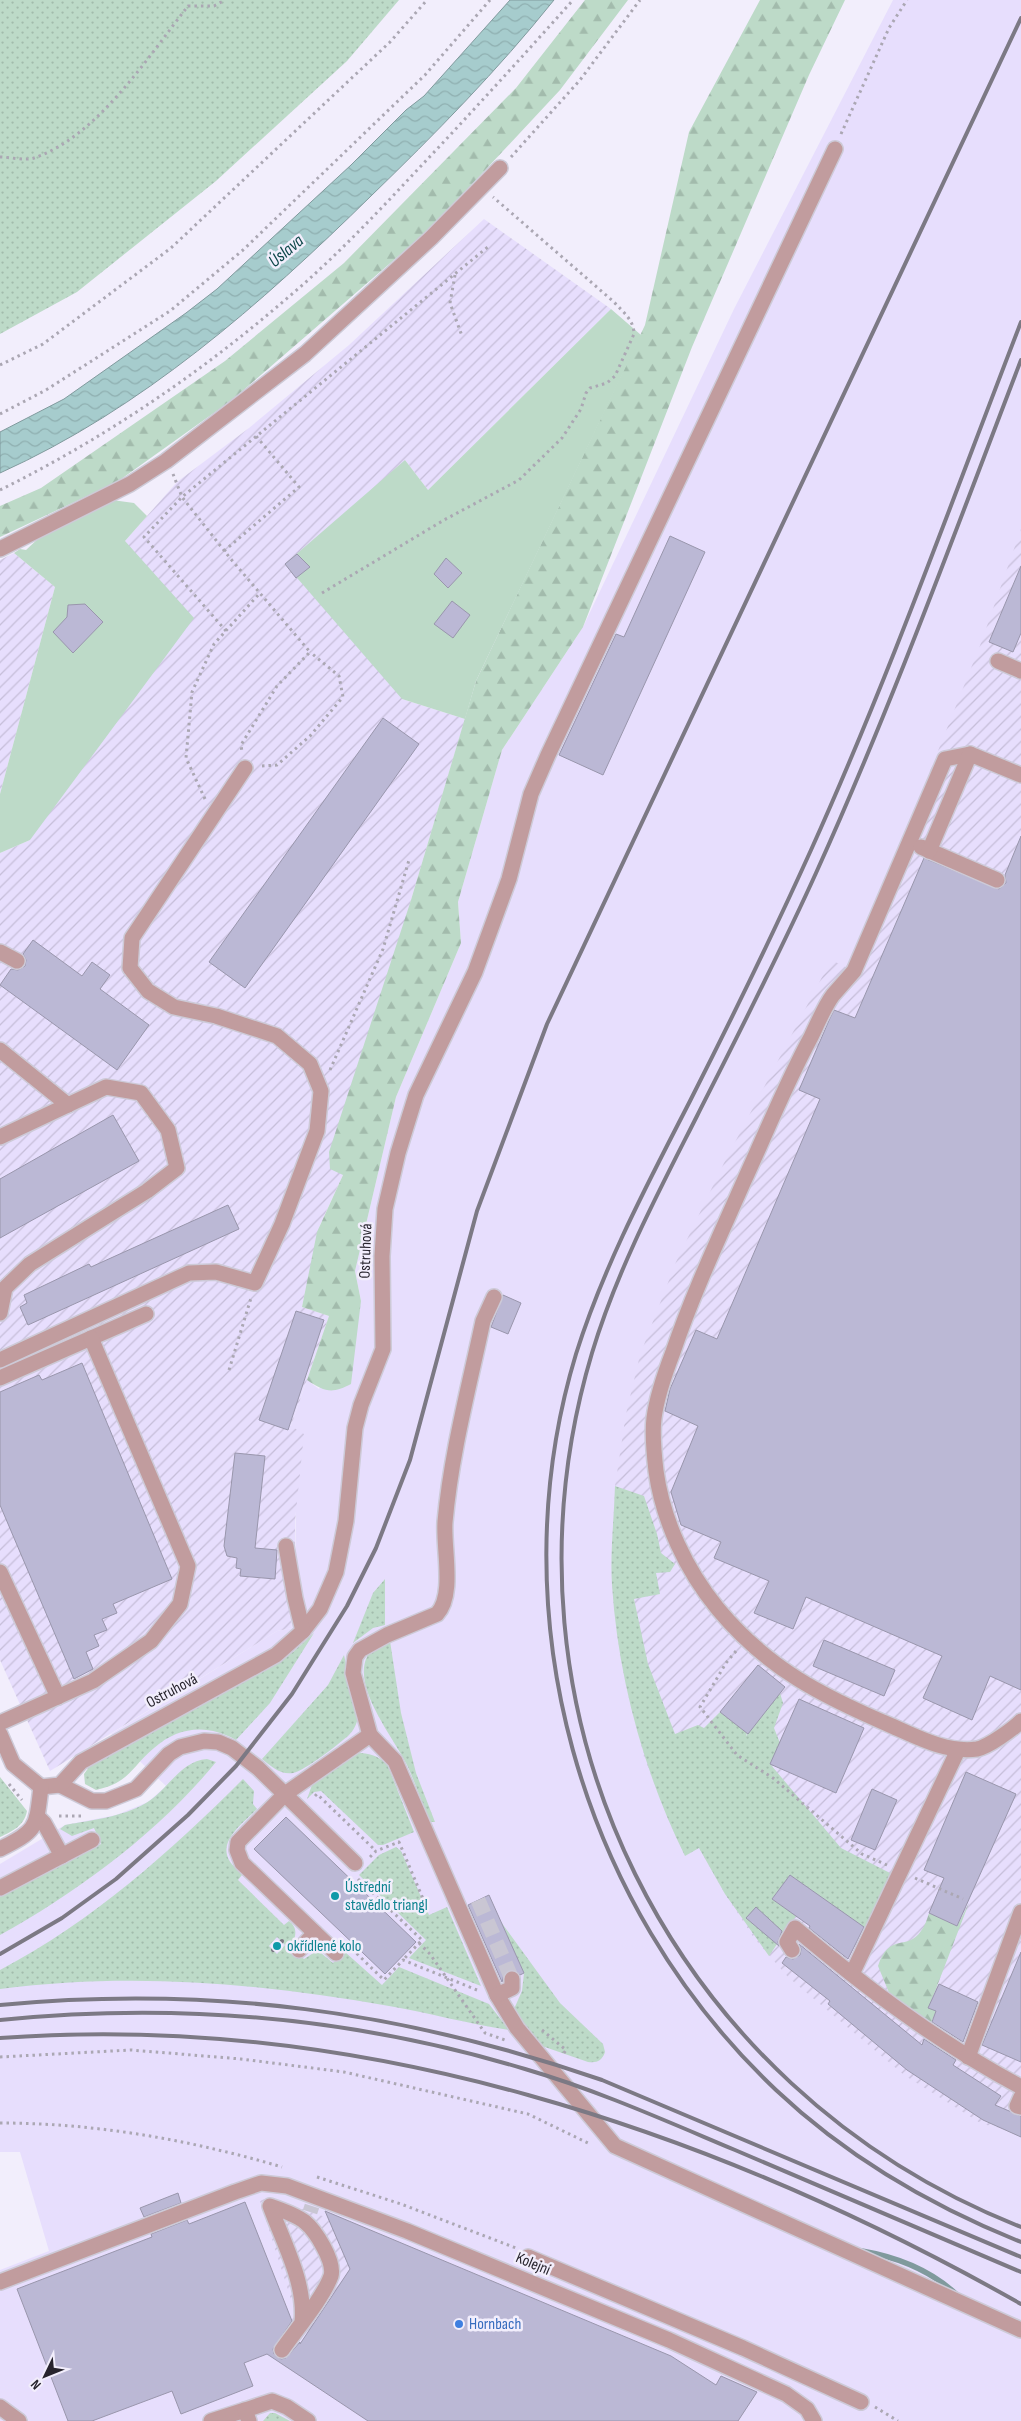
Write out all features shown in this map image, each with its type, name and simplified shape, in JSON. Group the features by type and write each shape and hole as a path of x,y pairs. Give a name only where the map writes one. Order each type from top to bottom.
{"street":[{"name":"Ostruhová","path":"60,1785 81,1762 276,1655 303,1632 320,1609 336,1572 346,1520 355,1428 361,1405 383,1349 382,1256 384,1218 398,1153 416,1095 475,972 509,879 531,794 548,755 835,149"},
{"path":"0,549 130,484 166,461 304,354 431,238 483,188 500,168"},
{"path":"998,661 1021,671"},
{"path":"1021,775 970,754 945,760 854,971 832,997 803,1052 705,1268 662,1382 654,1418 656,1470 663,1505 677,1543 697,1581 746,1639 801,1683 853,1709 930,1743 958,1750 981,1749 1021,1721"},
{"path":"929,851 970,754"},
{"path":"0,1360 188,1273 216,1272 255,1283 282,1224 317,1131 321,1091 310,1064 277,1036 216,1016 174,1007 148,991 130,968 132,938 245,768"},
{"path":"910,843 997,880"},
{"path":"0,952 17,962"},
{"path":"0,1050 68,1105"},
{"path":"0,1313 2,1286 30,1264 147,1191 177,1168 168,1130 140,1093 106,1087 1,1136"},
{"path":"494,1297 483,1320 448,1495 444,1540 446,1598 444,1608 437,1614 372,1642 360,1650 355,1657 353,1673 370,1735 394,1761 497,1995 517,2028 614,2146 1021,2330"},
{"path":"0,1378 146,1314"},
{"path":"0,1723 93,1681 151,1641 180,1604 188,1566 91,1338"},
{"path":"286,1546 303,1632"},
{"path":"0,1572 58,1697"},
{"path":"0,1734 13,1764 41,1787 60,1785 92,1801 106,1801 136,1789 169,1754 180,1747 204,1741 218,1742 232,1748 258,1768 358,1867"},
{"path":"343,1950 315,1933 239,1857 238,1842 285,1794 370,1735"},
{"path":"852,1974 899,1871 958,1750"},
{"path":"0,1849 26,1836 33,1827 37,1816 41,1787"},
{"path":"37,1816 44,1823 62,1856"},
{"path":"0,1888 92,1840"},
{"path":"968,2057 1021,1912"},
{"path":"792,1950 787,1942 795,1928 914,2022 968,2057 1021,2086"},
{"path":"299,1950 315,1933"},
{"path":"497,1995 512,1988 512,1979"},
{"path":"1021,2097 1017,2106 1021,2107"},
{"name":"Kolejní","path":"0,2282 260,2184 287,2186 310,2209 476,2260 669,2340 786,2394 807,2409 814,2421"},
{"path":"282,2350 302,2322 331,2275 329,2257 310,2209 270,2206 298,2283 304,2308 302,2322"},
{"path":"528,2257 743,2348 861,2402"},
{"path":"211,2421 247,2416 272,2401 287,2407 307,2421"},
{"path":"0,2407 19,2421"}],"path":[{"path":"0,157 33,158 64,144 107,107 188,6 214,6 225,0"},
{"path":"0,365 43,344 171,248 390,42 427,0"},
{"path":"0,414 46,390 170,311 243,250 425,75 490,0"},
{"path":"0,490 84,446 162,396 286,300 354,237 506,76 572,0"},
{"path":"500,168 580,80 640,0"},
{"path":"835,149 889,28 907,0"},
{"path":"322,593 444,520 519,480 562,438 581,409 586,392 590,388 607,383 615,376 634,334 630,320 614,302 483,188"},
{"path":"226,631 144,537 182,497 490,246"},
{"path":"455,274 450,303 462,336"},
{"path":"224,550 299,487 256,436"},
{"path":"177,482 182,497 259,594 310,652 340,676 343,697 310,736 277,765 245,768 241,745 277,686 310,652"},
{"path":"213,815 186,758 192,692 214,644 259,594"},
{"path":"321,1091 383,949 409,860"},
{"path":"229,1370 255,1283"},
{"path":"746,1639 726,1664 700,1707 737,1755 773,1778 862,1854 963,1899"},
{"path":"343,1950 384,1980 422,1940 358,1867 376,1851 399,1842 429,1913"},
{"path":"403,1960 485,1993 497,1995"},
{"path":"0,2057 131,2050 241,2059 344,2072 528,2114 564,2130 599,2149 622,2149"},
{"path":"861,2402 886,2412 898,2421"}],"shaded area":[{"path":"893,0 1021,0 1021,2421 0,2421 0,2270 49,2251 20,2152 0,2152 0,1864 65,1825 116,1815 148,1802 166,1786 111,1734 277,1631 292,1628 286,1600 295,1598 296,1495 291,1426 307,1380 319,1389 361,1301 355,1271 396,1097 461,943 458,902 502,750 583,627 734,309"},
{"path":"484,219 611,309 428,490 405,460 402,699 465,719 411,900 343,1175 320,1225 302,1307 329,1316 291,1426 304,1434 295,1521 295,1547 301,1596 287,1600 292,1628 277,1631 50,1771 0,1660 0,853 30,840 125,541 177,482 249,428 349,345"},
{"path":"1021,529 1021,2116 1008,2111 1001,2128 982,2124 904,2075 788,1977 754,1938 725,1894 699,1848 686,1856 671,1826 644,1757 620,1656 612,1584 615,1486 626,1414 640,1355 676,1262 724,1163 831,960 846,967 879,899 981,643"},
{"path":"14,553 55,587 0,794 0,560"},
{"path":"269,2197 328,2218 350,2269 290,2360 271,2347 294,2309 260,2201"}],"green space":[{"path":"0,0 399,0 347,61 216,181 77,292 0,334"},
{"path":"585,0 628,0 560,90 432,227 232,400 117,482 0,537 0,506 41,488 225,361 344,263 516,88"},
{"path":"760,0 845,0 809,75 692,347 583,627 502,750 458,902 461,943 396,1097 355,1271 361,1301 351,1384 339,1389 324,1389 307,1380 329,1316 302,1307 317,1232 343,1175 330,1169 329,1152 411,900 476,681 645,325 689,132"},
{"path":"611,309 641,335 476,681 465,719 402,699 285,564 405,460 428,490"},
{"path":"112,500 134,503 147,516 125,541 194,618 30,840 0,853 0,794 55,587 14,553 20,549 26,550 40,537"},
{"path":"615,1486 644,1496 657,1534 661,1553 675,1564 670,1572 656,1573 660,1594 634,1599 648,1664 675,1734 698,1725 704,1728 720,1712 747,1733 746,1736 780,1693 783,1703 774,1728 780,1743 771,1765 841,1848 890,1873 868,1930 790,1875 772,1899 796,1916 769,1956 725,1894 699,1848 685,1856 670,1824 645,1758 635,1724 620,1655 612,1585"},
{"path":"385,1579 385,1625 373,1628 353,1643 373,1593"},
{"path":"314,1633 270,1703 236,1740 215,1731 204,1730 194,1730 173,1735 154,1748 130,1773 117,1783 96,1790 85,1784 84,1774 89,1767 122,1745 275,1664 293,1652"},
{"path":"390,1641 401,1713 416,1773 435,1822 431,1822 428,1817 408,1767 378,1715 366,1685 364,1672 366,1659 376,1648"},
{"path":"344,1655 358,1718 354,1729 330,1750 299,1771 284,1773 276,1769 262,1759 328,1685"},
{"path":"361,1753 376,1756 388,1766 414,1832 383,1845 378,1845 321,1791 314,1792 307,1799 312,1785 354,1754"},
{"path":"207,1759 216,1762 170,1812 144,1836 59,1900 0,1935 0,1897 101,1844 94,1828 72,1836 60,1829 65,1825 107,1817 137,1808 154,1797 189,1765"},
{"path":"0,1777 27,1811 21,1824 0,1837"},
{"path":"243,1779 254,1791 253,1804 257,1809 234,1832 230,1839 227,1845 229,1860 242,1875 238,1880 284,1925 289,1921 292,1924 295,1933 292,1947 304,1959 315,1952 321,1953 333,1963 345,1952 382,1985 399,1967 489,2004 509,2030 341,1998 292,1991 195,1982 98,1981 0,1989 0,1970 67,1930 99,1907 159,1859","holes":["277,1937 285,1945 277,1954 269,1946"]},
{"path":"396,1847 401,1851 429,1915 447,1907 481,1986 409,1958 426,1940 359,1875 379,1855"},
{"path":"969,1903 929,2007 936,2011 928,2030 890,1995 878,1966 882,1956 893,1945 916,1937 924,1927 929,1913 957,1926"},
{"path":"501,1922 560,2003 603,2044 604,2055 597,2062 588,2062 539,2045 514,2009 522,1991 524,1973"},
{"path":"270,2413 275,2413 290,2421 263,2421"}],"water":[{"name":"Úslava","path":"510,0 554,0 466,101 287,276 198,351 151,386 102,418 52,447 0,473 0,432 64,399 217,289 351,165 406,110 424,96"}],"building":[{"path":"670,536 705,552 603,775 559,755 616,634 624,637"},
{"path":"297,554 310,567 296,578 285,564"},
{"path":"446,558 462,573 448,588 434,574"},
{"path":"1021,566 1021,633 1013,652 989,642"},
{"path":"452,601 470,615 453,638 434,624"},
{"path":"85,604 103,622 73,653 53,632 67,617 68,605"},
{"path":"383,718 419,744 245,988 209,962"},
{"path":"1021,836 1021,1690 990,1676 972,1720 923,1698 942,1656 806,1597 793,1629 754,1613 769,1581 714,1558 721,1542 681,1525 671,1492 698,1426 665,1411 670,1389 696,1330 717,1339 820,1099 799,1090 830,1018 834,1010 855,1018 924,858 999,889 1006,883 1005,875"},
{"path":"33,940 82,976 92,962 110,975 100,989 149,1025 117,1070 0,985 11,969 18,970 25,966 26,960 23,954"},
{"path":"113,1115 139,1161 0,1238 0,1179"},
{"path":"228,1205 239,1229 28,1325 20,1307 27,1303 24,1295 89,1264 91,1267"},
{"path":"503,1295 521,1303 508,1334 491,1327"},
{"path":"296,1311 324,1320 288,1430 259,1420"},
{"path":"82,1363 172,1579 113,1604 117,1613 102,1619 107,1630 94,1635 99,1646 86,1652 93,1669 74,1679 0,1505 0,1392 39,1375 42,1380"},
{"path":"235,1453 265,1456 255,1548 277,1550 275,1579 240,1576 241,1569 236,1568 237,1558 227,1556 224,1546"},
{"path":"824,1640 895,1670 884,1696 813,1666"},
{"path":"758,1665 785,1687 748,1734 720,1712"},
{"path":"799,1699 864,1728 836,1793 770,1764"},
{"path":"966,1772 1016,1794 957,1926 929,1913 944,1878 924,1870"},
{"path":"872,1789 897,1800 875,1850 851,1840"},
{"name":"Ústřední stavědlo triangl","path":"286,1817 416,1942 385,1974 254,1849"},
{"path":"790,1875 864,1927 848,1959 809,1928 810,1926 772,1899"},
{"path":"489,1895 524,1973 520,1975 516,1971 508,1971 504,1975 502,1982 468,1905"},
{"path":"756,1907 782,1931 778,1942 779,1946 746,1918"},
{"path":"799,1944 922,2045 924,2039 956,2060 953,2065 1001,2096 995,2105 1021,2116 1021,2137 983,2120 907,2070 828,2004 830,2001 782,1963 786,1957 793,1959 800,1955 801,1949"},
{"path":"1021,1952 1021,2062 982,2045"},
{"path":"939,1984 978,2002 963,2042 932,2022 936,2011 928,2008"},
{"path":"178,2193 181,2203 144,2217 140,2208"},
{"path":"245,2202 292,2321 273,2349 274,2354 281,2359 286,2358 300,2342 300,2344 350,2269 325,2211 671,2356 716,2385 721,2376 757,2392 738,2421 368,2421 267,2354 244,2363 253,2386 181,2414 172,2391 92,2421 68,2421 17,2289 152,2237 151,2234 187,2220 189,2224"}],"waterway":[{"path":"862,2251 888,2257 924,2271 956,2294"}],"tunnel":[{"path":"478,1900 512,1979"},
{"path":"310,2212 312,2206"}],"railway":[{"path":"0,1954 62,1918 116,1879 188,1815 236,1766 292,1694 347,1606 376,1548 410,1460 477,1211 547,1024 1021,18"},
{"path":"1021,322 920,587 840,785 767,944 613,1256 587,1321 576,1354 554,1453 546,1553 553,1652 573,1750 606,1844 651,1934 708,2016 776,2090 803,2114 832,2137 891,2178 955,2212 1021,2242"},
{"path":"1021,360 922,618 844,810 773,965 639,1232 602,1322 592,1353 565,1489 564,1623 588,1752 635,1874 703,1985 792,2083 898,2165 1021,2227"},
{"path":"273,1950 282,1941"},
{"path":"0,2005 78,2000 155,1999 230,2002 305,2009 453,2036 527,2056 602,2080 1021,2257"},
{"path":"0,2020 133,2013 265,2018 330,2026 460,2051 552,2077 631,2106 1021,2272"},
{"path":"0,2038 134,2034 267,2044 399,2064 529,2095 657,2136 781,2185 903,2241 1021,2304"}],"place":[{"name":"Ústřední stavědlo triangl","path":"335,1896"},
{"name":"okřídlené kolo","path":"277,1946"},
{"name":"Hornbach","path":"459,2324"}]}
